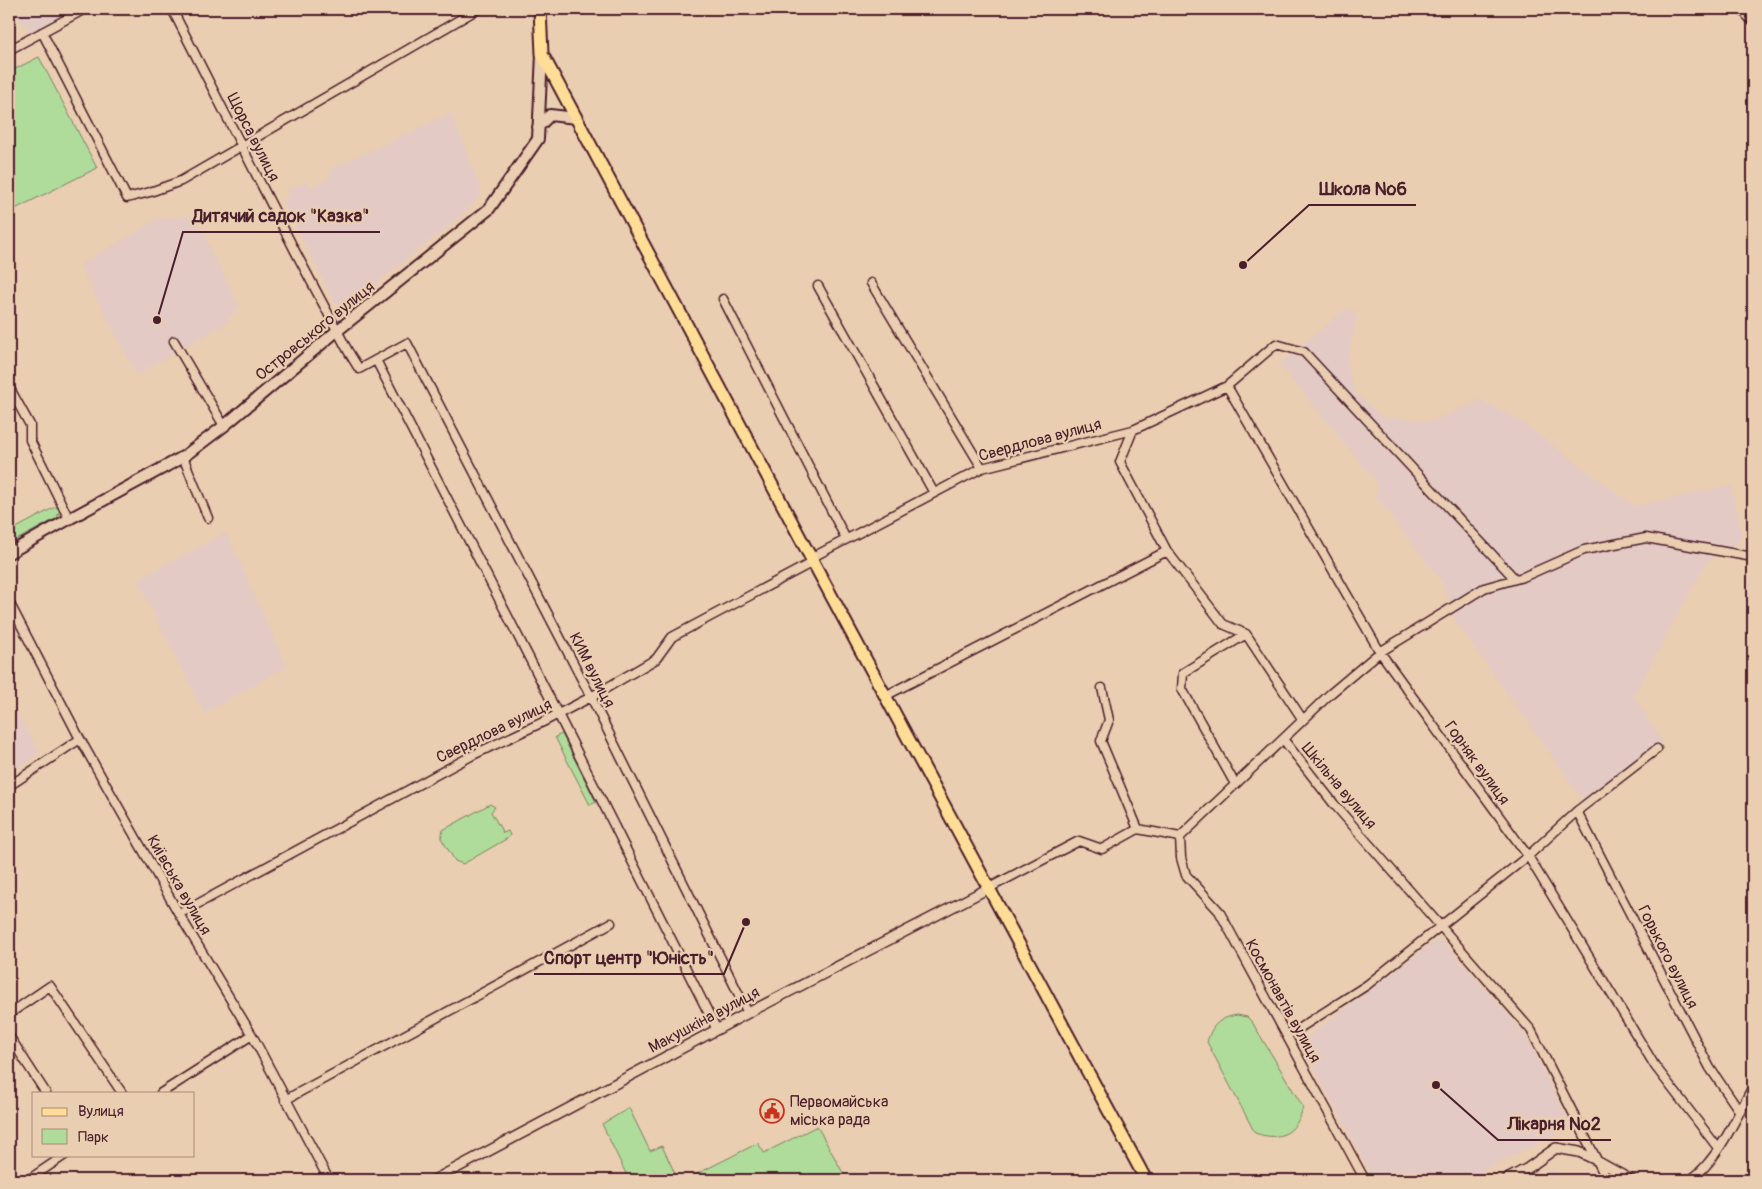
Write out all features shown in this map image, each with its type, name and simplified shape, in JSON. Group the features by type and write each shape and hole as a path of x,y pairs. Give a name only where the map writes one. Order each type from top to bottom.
{"main road":[{"path":"540,9 542,54 1146,1180"},
{"name":"Островського вулиця","path":"9,554 69,518 183,457 224,426 338,330 489,209 538,139 542,54"},
{"path":"538,127 550,115 576,118"}],"street":[{"path":"9,50 85,9"},
{"name":"Щорса вулиця","path":"172,9 359,369 376,360"},
{"path":"42,32 127,198 150,192 181,180 478,9"},
{"path":"1741,9 1753,22"},
{"path":"871,283 982,468"},
{"path":"818,286 934,493"},
{"path":"723,299 846,539"},
{"path":"174,341 224,426"},
{"name":"КИМ вулиця","path":"376,360 407,342 590,697 748,1012"},
{"name":"Свердлова вулиця","path":"179,914 473,755 590,697 656,659 672,637 812,560 846,539 982,468 1133,430 1227,386 1276,344 1304,352 1515,579"},
{"path":"376,360 558,714 716,1030"},
{"name":"Горняк вулиця","path":"1227,386 1380,652 1528,856 1655,1066 1718,1148"},
{"path":"9,387 30,424 30,440 69,518"},
{"path":"1133,430 1120,462 1167,551 1223,624 1246,634"},
{"path":"183,457 208,518"},
{"path":"1303,720 1330,694 1380,652 1484,588 1515,579 1584,550 1646,538 1753,557"},
{"path":"885,696 1167,551"},
{"name":"Київська вулиця","path":"9,602 80,739 179,914 252,1035 329,1180"},
{"path":"1235,784 1182,689 1183,673 1246,634"},
{"name":"Шкільна вулиця","path":"1246,634 1303,720 1283,739 1334,804 1531,1030 1607,1180"},
{"path":"1102,688 1109,720 1101,741 1138,829"},
{"path":"9,786 80,739"},
{"path":"989,888 1079,841 1102,849 1138,829 1180,837 1283,739"},
{"path":"1287,1036 1367,985 1528,856 1577,811 1657,749"},
{"name":"Горького вулиця","path":"1577,811 1710,1068 1740,1112"},
{"name":"Космонавтів вулиця","path":"1180,837 1181,858 1186,874 1219,912 1365,1180"},
{"name":"Макушкіна вулиця","path":"434,1180 748,1012 989,888"},
{"path":"285,1100 611,923"},
{"path":"9,1013 50,986 121,1092"},
{"path":"163,1092 252,1035"},
{"path":"9,1036 45,1092"},
{"path":"1690,1180 1708,1163 1740,1112 1753,1086"},
{"path":"1505,1180 1528,1168 1556,1148 1579,1152 1632,1180"},
{"path":"28,1180 64,1156"}],"shaded area":[{"path":"9,9 54,9 58,17 30,32 14,12 9,16"},
{"path":"451,113 479,184 481,195 461,216 343,311 334,301 282,200 289,196 286,191 306,181 310,188 330,178 328,170"},
{"path":"194,216 239,306 225,324 136,375 80,265 157,219"},
{"path":"1347,308 1357,312 1347,364 1356,393 1382,417 1433,421 1480,400 1515,417 1635,506 1731,485 1742,539 1706,563 1634,696 1662,742 1584,801 1456,622 1442,582 1376,497 1378,484 1279,364"},
{"path":"226,532 287,667 204,713 137,580"},
{"path":"9,702 40,753 9,774"},
{"path":"1439,938 1526,1035 1571,1127 1464,1180 1374,1180 1300,1042"},
{"path":"1554,1168 1561,1180 1530,1180"}],"green space":[{"path":"39,57 97,168 9,212 9,72"},
{"path":"55,507 60,509 57,518 9,544 9,532"},
{"path":"562,734 596,802 590,805 555,737"},
{"path":"490,804 495,807 491,812 503,833 508,831 510,835 508,838 463,864 455,861 441,838 443,830"},
{"path":"1237,1015 1247,1017 1252,1022 1303,1107 1292,1129 1280,1136 1264,1136 1255,1133 1207,1042 1211,1031 1217,1023 1225,1018"},
{"path":"629,1108 650,1151 662,1146 678,1180 629,1180 602,1124"},
{"path":"817,1126 847,1180 685,1180 758,1143 764,1153"}],"place":[{"name":"Школа №6","path":"1243,265"},
{"name":"Дитячий садок \"Казка\"","path":"157,320"},
{"name":"Спорт центр \"Юність\"","path":"746,922"},
{"name":"Лікарня №2","path":"1436,1085"},
{"name":"Первомайська міська рада","path":"772,1111"}]}
